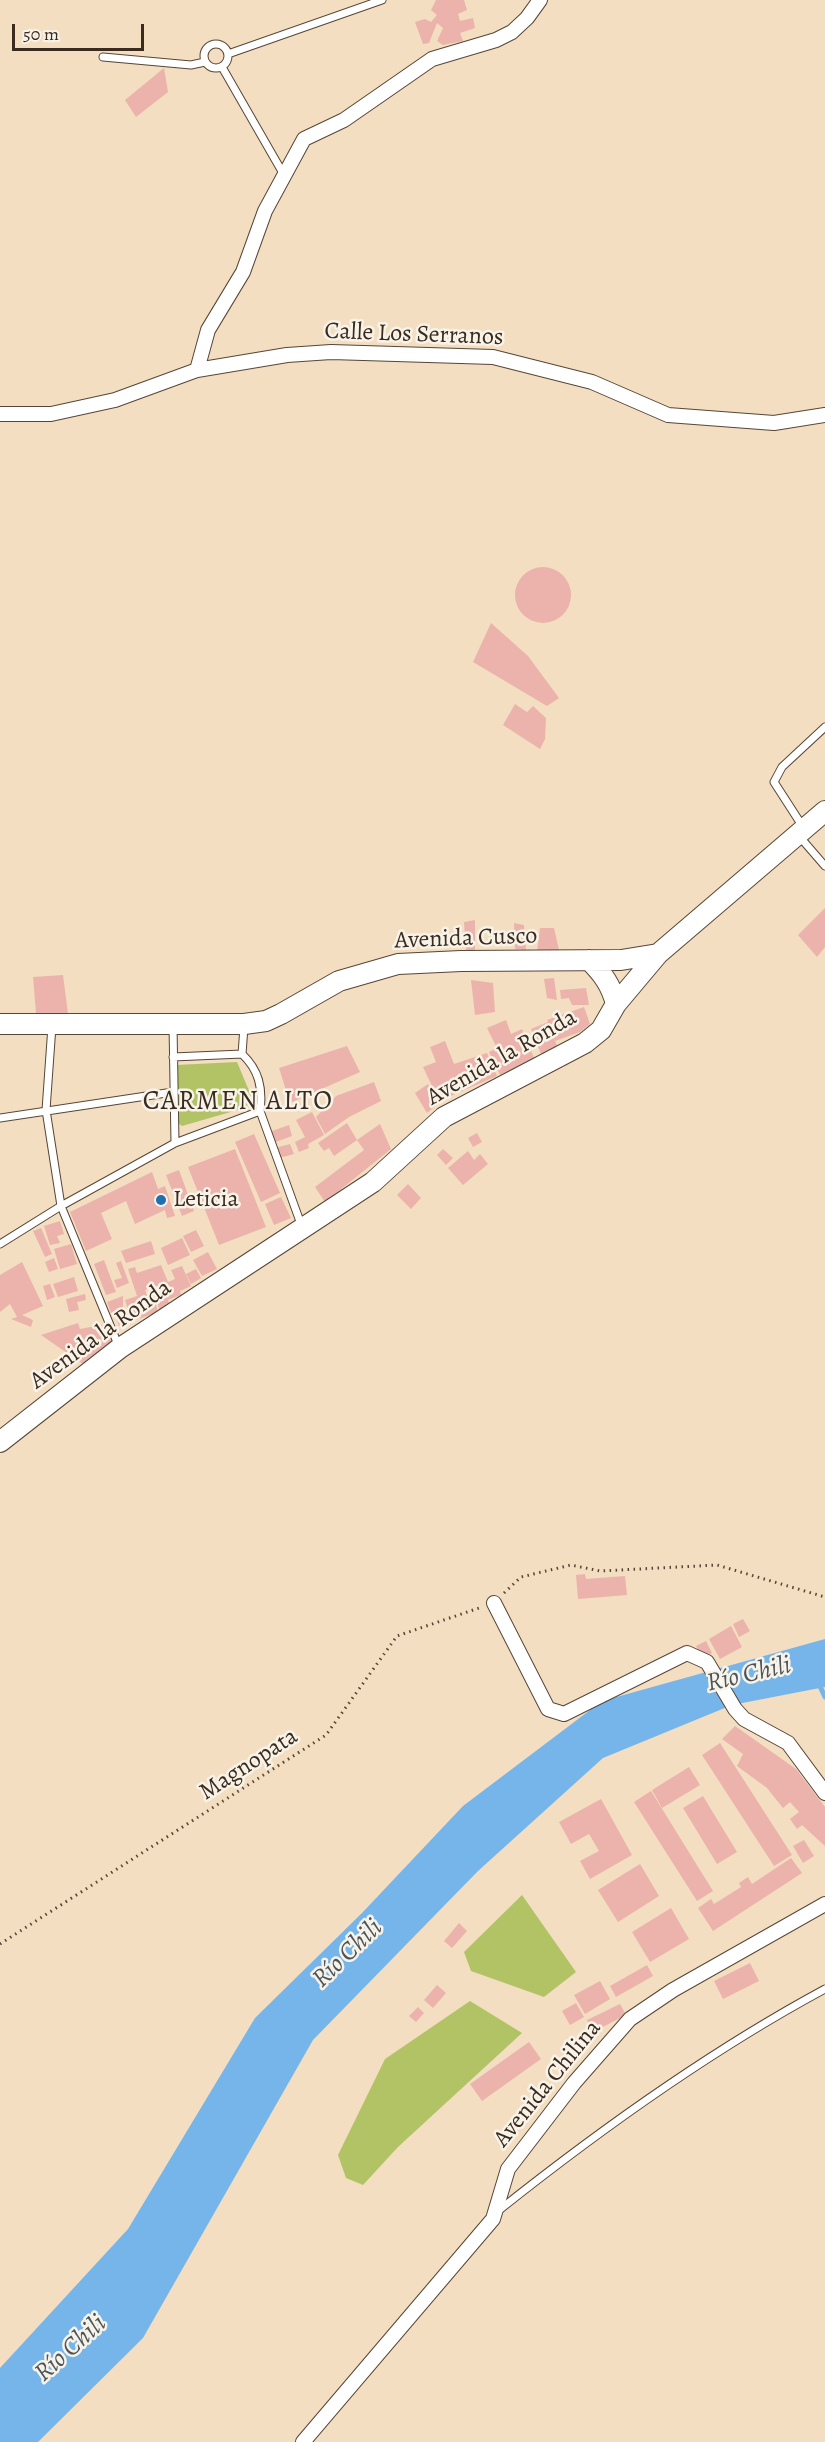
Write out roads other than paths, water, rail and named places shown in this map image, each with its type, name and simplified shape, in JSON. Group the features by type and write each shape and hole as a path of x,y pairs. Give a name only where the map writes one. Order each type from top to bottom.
{"main road":[{"name":"Avenida la Ronda","path":"0,1442 120,1348 373,1182 444,1117 585,1043 601,1030 616,1004 658,954 825,811"},
{"name":"Avenida Cusco","path":"0,1024 244,1024 266,1021 339,981 398,964 461,961 621,960 658,954"},
{"path":"589,960 603,974 611,987 616,1004"}],"street":[{"path":"197,370 208,330 243,272 265,211 304,140 344,120 432,59 496,40 512,32 527,18 540,0"},
{"name":"Calle Los Serranos","path":"0,414 51,414 105,403 197,370 287,355 331,352 493,357 592,382 668,415 774,423 825,415"},
{"path":"494,1603 548,1709 564,1714 687,1653 707,1662 735,1709 744,1719 788,1743 825,1793"},
{"name":"Avenida Chilina","path":"303,2442 497,2209 508,2169 574,2083 630,2019 673,1990 825,1904"}],"lane":[{"path":"228,54 382,0"},
{"path":"219,44 228,54 228,59 222,67 212,68 205,62 204,53 210,45 219,44"},
{"path":"103,57 191,65 205,62"},
{"path":"222,67 284,176"},
{"path":"825,727 782,767 774,782 801,832 825,866"},
{"path":"52,1023 46,1110 61,1206 120,1348"},
{"path":"242,1054 244,1024"},
{"path":"172,1025 175,1143"},
{"path":"173,1058 242,1054 254,1066 262,1093 260,1111 302,1229"},
{"path":"0,1118 173,1092"},
{"path":"0,1244 61,1206 175,1143 260,1111"},
{"path":"497,2209 567,2157 749,2031 825,1989"}],"water":[{"name":"Río Chili","path":"825,1639 825,1687 732,1705 603,1758 478,1871 313,2040 143,2338 38,2442 0,2442 0,2368 128,2229 255,2018 362,1913 463,1806 602,1701"}],"waterway":[{"path":"818,1682 825,1697"}],"place":[{"name":"Leticia","path":"161,1200"}],"district":[{"name":"CARMEN ALTO","path":"238,1102"}]}
